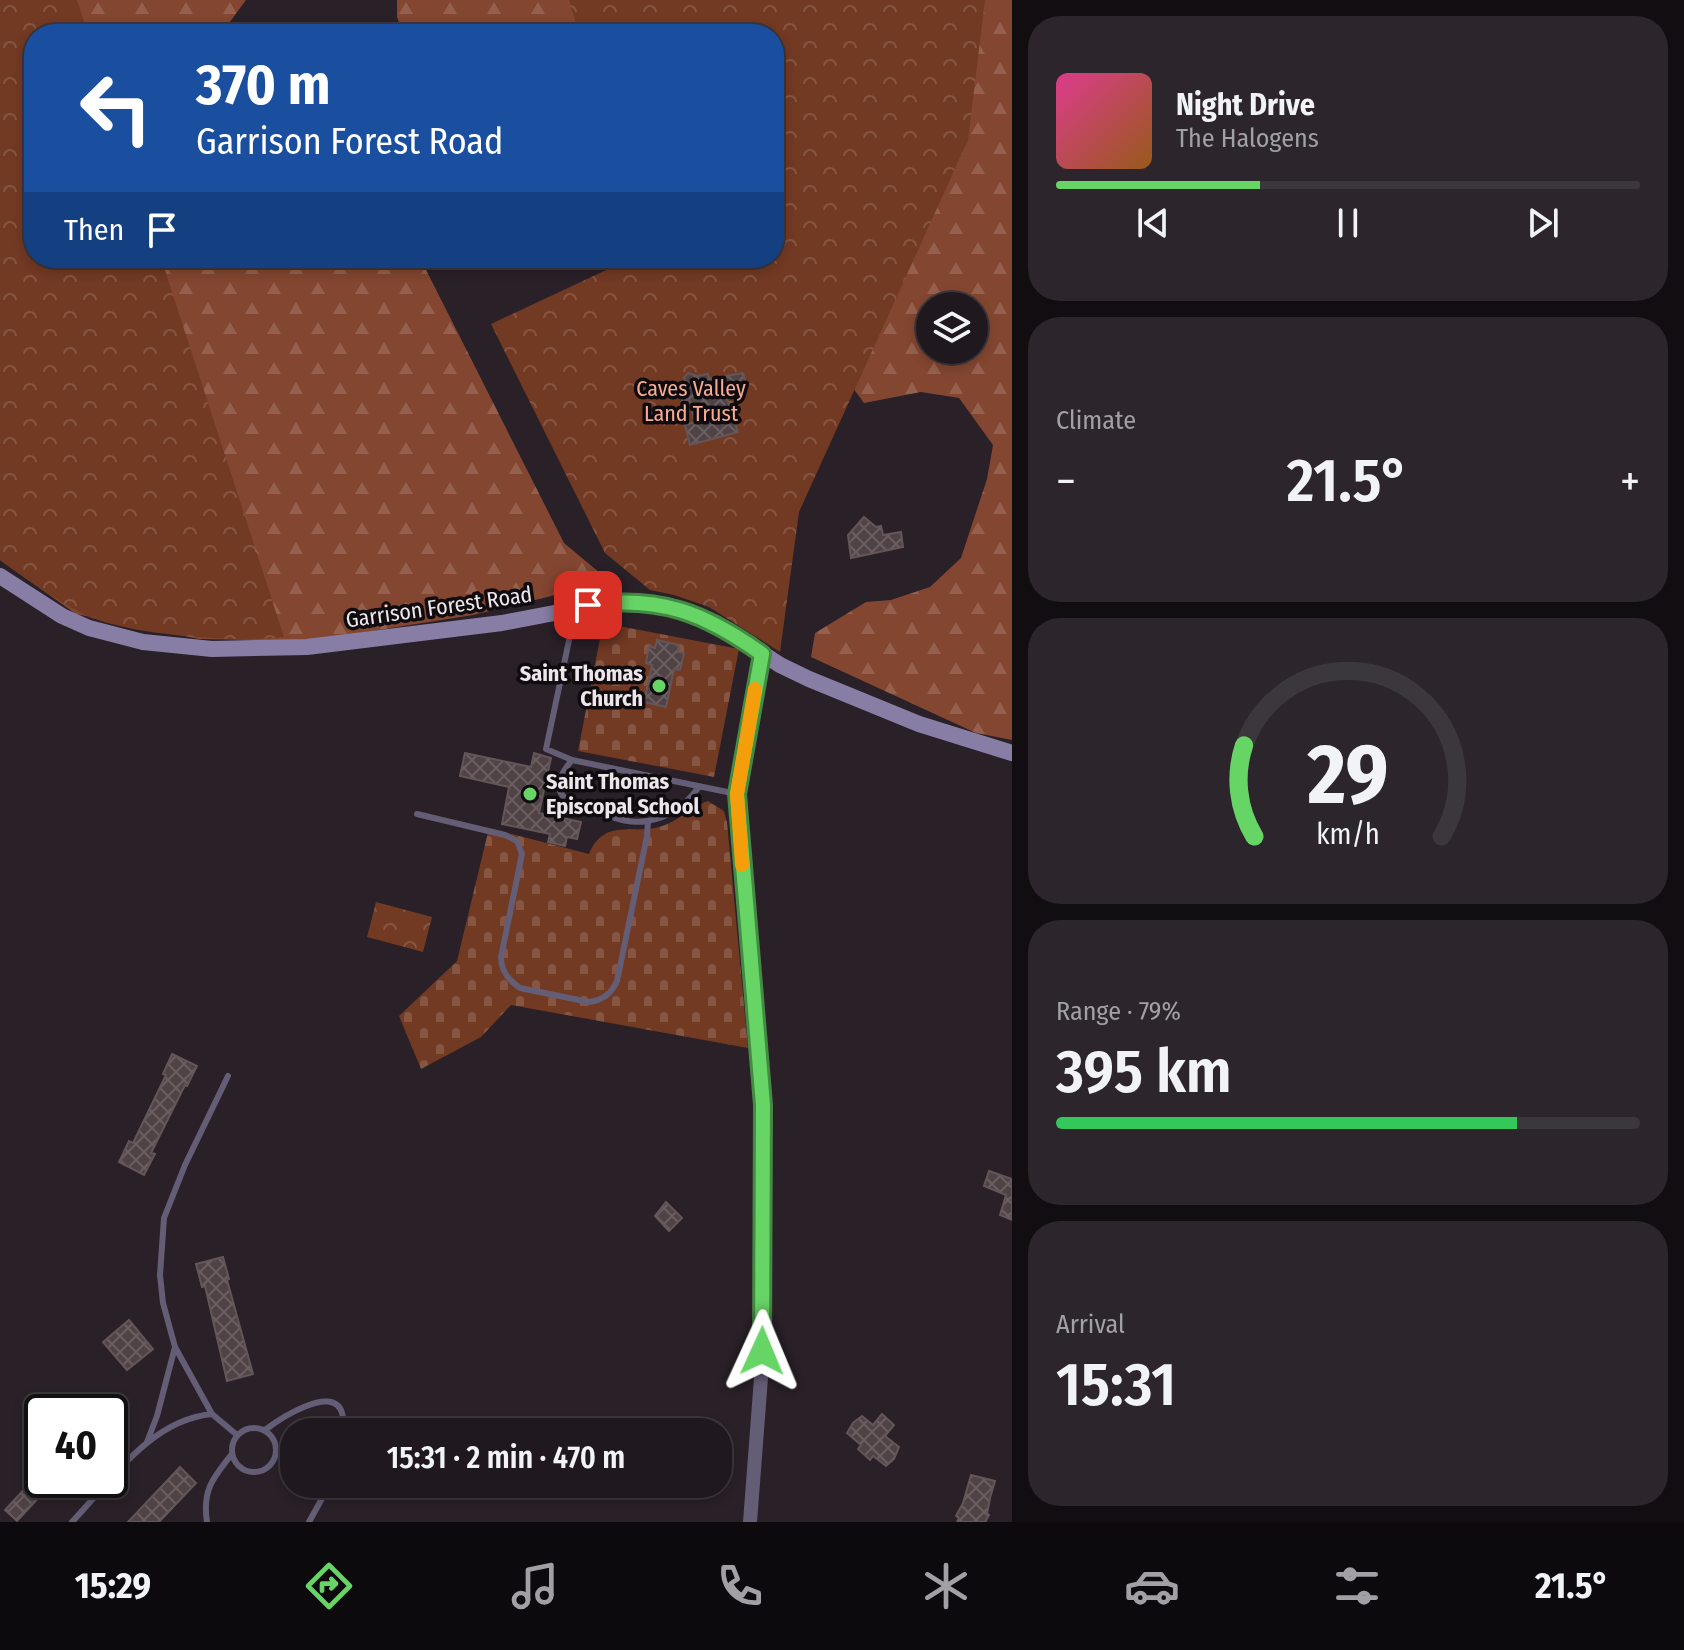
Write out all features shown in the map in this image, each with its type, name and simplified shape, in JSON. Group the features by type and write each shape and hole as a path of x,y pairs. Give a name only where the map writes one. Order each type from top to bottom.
{"main road":[{"name":"Garrison Forest Road","path":"0,576 49,608 89,628 143,642 212,649 307,647 502,623 617,601 667,605 716,623 762,654 809,679 959,738 1012,753"}],"street":[{"path":"750,1522 761,1378 763,1105 737,794 762,654"}],"lane":[{"path":"576,608 546,749 572,760 737,794"},
{"path":"572,760 560,779 562,797 570,804 622,821 648,821 671,813 688,802 698,788"},
{"path":"417,814 505,835 517,841 522,854 501,957 503,970 520,988 589,1002 607,995 617,981 648,821"},
{"path":"228,1076 185,1165 164,1218 160,1275 163,1303 175,1347 212,1414 237,1435"},
{"path":"147,1442 175,1347"},
{"path":"280,1418 326,1400 336,1404 342,1418"},
{"path":"72,1522 147,1442 173,1423 212,1414"},
{"path":"265,1430 280,1418"},
{"path":"207,1522 205,1509 209,1483 232,1453 237,1435 245,1429 256,1427 265,1430 276,1444 273,1460 265,1469 252,1472 244,1470 234,1460 232,1453"},
{"path":"309,1522 322,1498"}],"green space":[{"path":"0,0 246,0 228,24 24,24 24,268 425,268 564,543 612,583 602,589 556,595 473,615 309,641 199,639 76,614 0,560"},
{"path":"0,0 77,0 85,24 24,24 24,268 164,268 284,637 238,639 181,636 102,621 61,602 0,560"},
{"path":"397,0 1012,0 1012,740 976,733 811,657 815,633 866,602 891,600 930,587 961,558 987,479 993,445 959,398 921,392 864,403 850,384 784,80 784,24 400,24"},
{"name":"Caves Valley Land Trust","path":"569,0 985,0 968,140 799,512 780,652 709,607 650,590 605,553 491,324 611,268 784,268 784,24 576,24"},
{"path":"603,623 739,649 714,777 578,751","holes":["657,640 679,645 678,652 684,654 680,670 674,669 666,707 644,702 652,665 646,663 649,647 655,647"]},
{"path":"708,801 724,811 727,822 748,1048 511,1005 481,1037 421,1069 399,1016 457,961 489,828 589,854 603,835 612,831 665,825"},
{"path":"376,902 432,917 423,952 367,937"}],"building":[{"path":"688,373 697,376 708,374 709,379 743,373 746,384 724,390 738,432 690,445 685,425 695,422 689,400 683,402 680,389 687,387 684,378"},
{"path":"864,517 876,527 881,526 883,535 901,532 903,547 851,558 848,535"},
{"name":"Saint Thomas Church","path":"657,640 679,645 678,652 684,653 680,670 674,669 666,707 644,702 652,665 646,663 649,646 655,648"},
{"name":"Saint Thomas Episcopal School","path":"465,753 531,767 534,753 551,758 539,813 581,822 577,839 567,837 565,846 548,842 550,834 502,824 509,787 460,776"},
{"path":"172,1054 197,1066 151,1153 155,1154 144,1175 119,1162 129,1141 133,1143 166,1075 163,1074"},
{"path":"989,1171 1012,1179 1012,1220 1000,1215 1006,1195 984,1186"},
{"path":"666,1202 682,1218 669,1231 655,1216"},
{"path":"223,1257 253,1374 227,1381 205,1286 202,1287 196,1264"},
{"path":"129,1320 153,1349 127,1370 103,1342"},
{"path":"882,1414 894,1425 885,1436 899,1447 894,1459 886,1466 873,1456 870,1460 858,1449 861,1445 847,1433 862,1416 873,1425"},
{"path":"180,1467 196,1483 159,1522 128,1522"},
{"path":"971,1475 995,1481 989,1515 985,1522 957,1522 959,1518 956,1516"},
{"path":"24,1490 24,1498 38,1498 17,1521 5,1510"}],"slow traffic":[{"path":"742,865 737,794 755,689"}],"place":[{"name":"Saint Thomas Church","path":"659,686"},
{"name":"Saint Thomas Episcopal School","path":"530,794"}],"route":[{"path":"588,605 617,601 667,605 716,623 762,654 737,794 763,1105 762,1351"}]}
